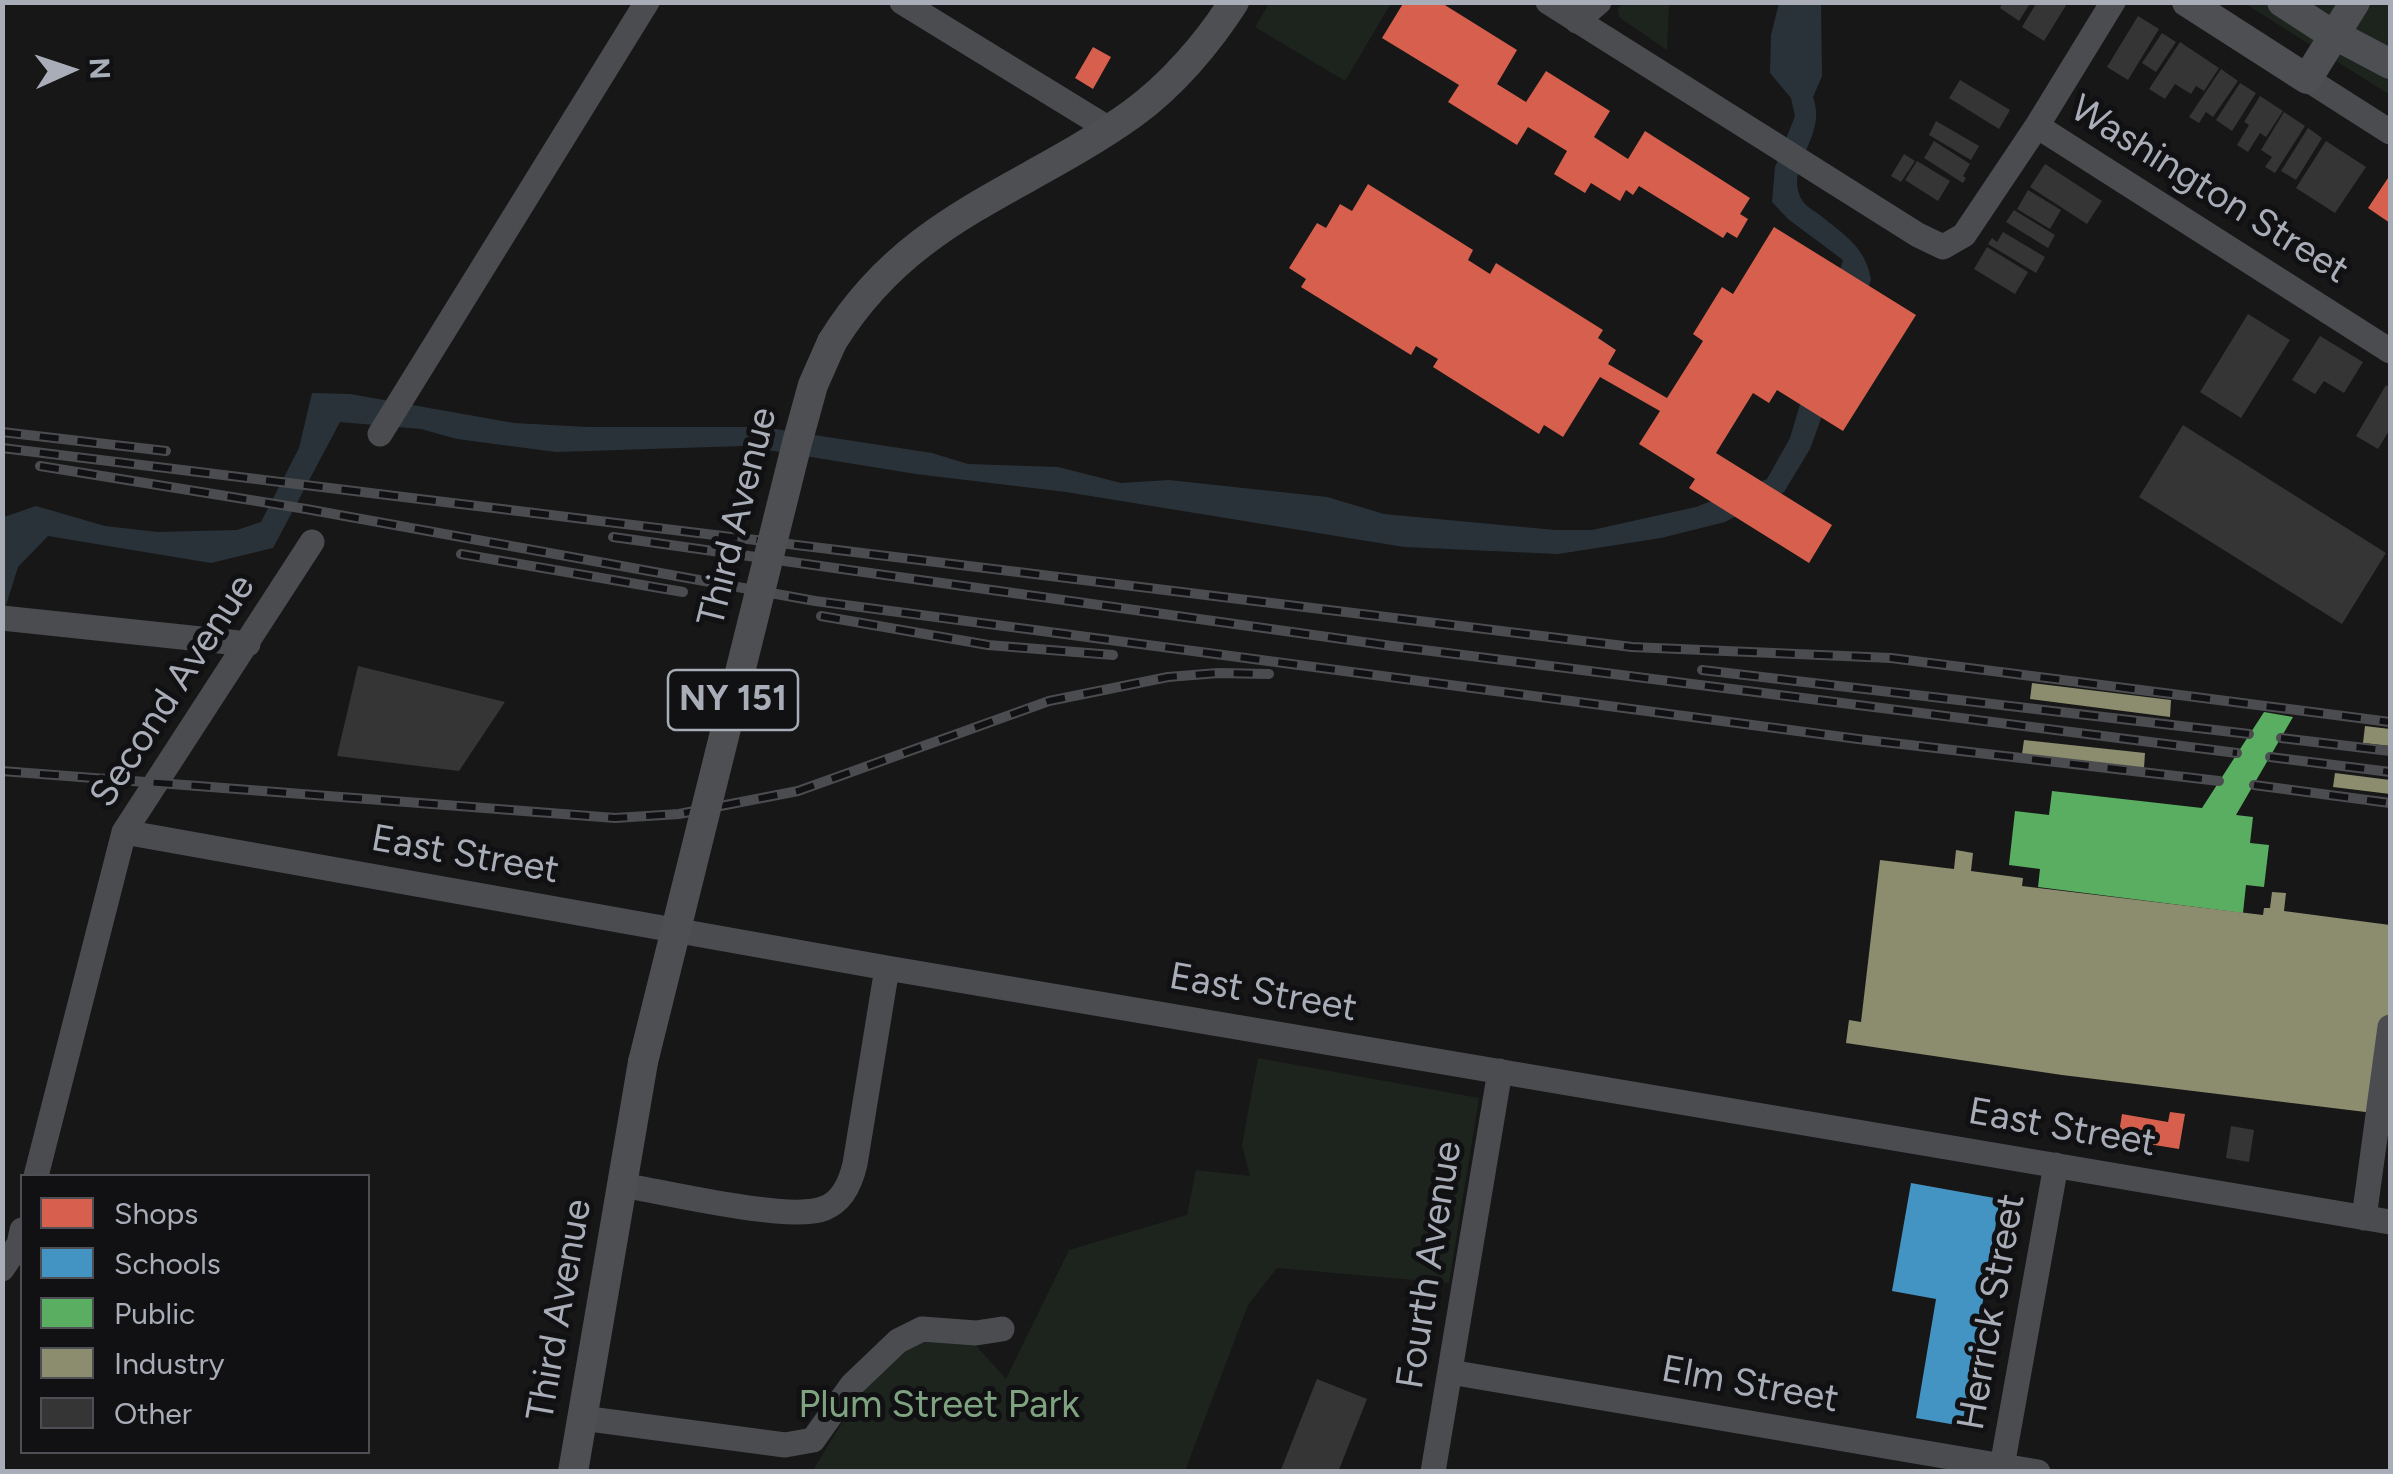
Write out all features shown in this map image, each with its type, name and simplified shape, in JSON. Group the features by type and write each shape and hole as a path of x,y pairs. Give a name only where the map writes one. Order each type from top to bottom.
{"main road":[{"path":"2187,2 2307,79 2355,2"},
{"path":"2282,2 2340,39 2390,64"},
{"name":"Third Avenue","path":"572,1472 643,1062 797,443 813,385 832,342 870,290 927,238 954,218 1135,112 1180,70 1230,4"}],"street":[{"path":"380,434 647,2"},
{"path":"902,2 1109,130"},
{"path":"1548,2 1918,235 1942,246 1964,234 2037,126 2113,2"},
{"path":"1577,21 1599,2"},
{"path":"2307,79 2390,132"},
{"name":"Washington Street","path":"2037,126 2390,351"},
{"name":"Second Avenue","path":"37,1174 124,832 312,542"},
{"path":"8,618 248,644"},
{"name":"East Street","path":"124,832 887,968 2390,1222"},
{"path":"622,1184 781,1212 812,1212 834,1203 851,1179 856,1164 887,968"},
{"path":"2364,1218 2390,1027"},
{"name":"Fourth Avenue","path":"1433,1472 1500,1071"},
{"name":"Herrick Street","path":"2002,1469 2056,1165"},
{"path":"2,1270 20,1239"},
{"path":"582,1418 802,1444 813,1440 852,1386 898,1342 922,1330 1002,1329"},
{"name":"Elm Street","path":"1450,1372 2002,1469 2038,1472"}],"green space":[{"path":"1270,2 1391,3 1345,81 1255,27"},
{"path":"1624,3 1669,3 1667,50 1619,17 1618,8"},
{"path":"2244,3 2390,3 2390,95"},
{"name":"Plum Street Park","path":"1258,1058 1479,1098 1449,1283 1277,1268 1248,1305 1185,1471 812,1472 863,1392 895,1355 912,1343 930,1337 970,1339 1006,1379 1069,1250 1187,1215 1196,1170 1250,1176 1242,1145"}],"shaded area":[{"path":"1779,3 1821,3 1822,76 1813,97 1815,125 1798,175 1802,200 1859,250 1871,280 1810,449 1784,492 1725,522 1661,538 1558,554 1404,547 1066,492 916,474 743,446 556,452 457,439 421,429 340,422 273,548 211,563 48,536 18,567 3,615 4,517 36,506 105,526 158,532 237,530 261,522 299,448 312,393 350,394 514,423 762,427 932,453 968,464 1058,467 1121,483 1169,480 1327,497 1384,514 1555,530 1592,530 1696,507 1767,479 1790,438 1843,260 1788,219 1772,202 1775,167 1795,116 1791,98 1770,73 1771,35"}],"building: Shops":[{"path":"1404,2 1440,2 1517,50 1497,84 1526,102 1546,71 1610,111 1594,137 1628,159 1645,131 1750,198 1740,214 1748,219 1737,238 1727,232 1723,238 1639,186 1633,195 1626,190 1620,201 1591,183 1585,193 1554,174 1567,151 1528,127 1517,145 1448,102 1459,85 1382,38"},
{"path":"1093,47 1111,57 1093,89 1075,78"},
{"path":"2390,175 2390,223 2368,208"},
{"path":"1368,184 1473,250 1468,260 1490,274 1496,263 1603,330 1598,338 1616,350 1608,364 1667,398 1703,341 1693,334 1722,287 1733,294 1774,227 1916,315 1843,431 1777,390 1769,403 1753,393 1716,453 1832,525 1809,563 1689,488 1695,479 1639,444 1660,411 1600,377 1563,437 1544,425 1539,434 1433,367 1438,359 1416,346 1411,355 1301,287 1306,279 1289,268 1317,223 1326,228 1340,204 1352,211"},
{"path":"2170,1112 2185,1114 2179,1149 2118,1139 2122,1114 2168,1122"}],"building: Schools":[{"path":"1911,1183 2000,1199 1962,1426 1916,1418 1936,1299 1892,1291"}],"building: Public":[{"path":"2264,712 2293,717 2236,815 2253,817 2250,843 2269,845 2264,887 2246,885 2243,913 2038,887 2040,869 2009,865 2015,811 2049,815 2052,791 2202,808"}],"building: Industry":[{"path":"2032,683 2171,700 2170,717 2030,699"},
{"path":"2365,726 2390,729 2390,746 2363,743"},
{"path":"2024,740 2145,753 2144,768 2022,754"},
{"path":"2335,773 2390,780 2390,794 2333,787"},
{"path":"1956,850 1973,853 1971,871 2023,878 2022,886 2263,915 2264,908 2270,908 2272,892 2286,893 2284,911 2390,925 2390,1115 2062,1075 1846,1043 1849,1020 1861,1022 1880,860 1954,869"}],"building: Other":[{"path":"2003,2 2031,2 2019,21 2000,8"},
{"path":"2037,2 2068,2 2044,41 2022,27"},
{"path":"2138,16 2159,29 2128,80 2107,67"},
{"path":"2162,33 2176,42 2156,72 2142,63"},
{"path":"2180,42 2219,68 2204,91 2196,86 2191,94 2175,84 2165,99 2149,89"},
{"path":"2221,69 2238,81 2213,117 2206,112 2199,123 2189,117"},
{"path":"1960,80 2010,110 1999,129 1949,98"},
{"path":"2240,83 2256,93 2232,131 2216,120"},
{"path":"2260,96 2283,111 2266,137 2260,133 2248,152 2237,145 2249,125 2244,122"},
{"path":"2284,112 2305,126 2275,173 2265,167 2272,157 2261,150"},
{"path":"1936,121 1979,146 1971,160 1929,135"},
{"path":"2308,128 2322,138 2296,180 2281,171"},
{"path":"1934,141 1970,164 1963,183 1924,158"},
{"path":"2326,141 2366,167 2335,213 2296,188"},
{"path":"2163,148 2178,157 2167,176 2152,166"},
{"path":"1904,154 1915,161 1901,182 1891,176"},
{"path":"1917,161 1950,181 1938,201 1905,180"},
{"path":"2045,164 2102,201 2087,224 2030,187"},
{"path":"2028,190 2061,210 2050,229 2017,209"},
{"path":"2014,210 2055,235 2048,248 2006,222"},
{"path":"2003,232 2045,257 2036,273 1988,244 1992,238 1997,242"},
{"path":"1987,247 2028,272 2015,294 1974,269"},
{"path":"2248,314 2290,340 2241,418 2200,392"},
{"path":"2320,336 2363,362 2344,393 2324,381 2315,394 2292,380"},
{"path":"2386,385 2390,388 2390,429 2378,449 2356,436"},
{"path":"2183,425 2386,553 2342,624 2139,497"},
{"path":"358,666 505,702 459,771 337,756"},
{"path":"2231,1126 2254,1130 2249,1162 2226,1158"},
{"path":"1317,1379 1367,1399 1338,1472 1280,1472"}],"railway":[{"path":"2,432 166,451"},
{"path":"2,448 1632,647 1891,658 2390,722"},
{"path":"40,466 306,509 815,601 1858,739 2219,781"},
{"path":"613,537 1392,646 2237,753"},
{"path":"461,554 683,592"},
{"path":"821,616 988,645 1113,655"},
{"path":"1702,670 2249,734"},
{"path":"2,771 615,818 679,814 798,791 1049,701 1168,677 1269,674"},
{"path":"2281,738 2390,751"},
{"path":"2270,757 2390,772"},
{"path":"2254,785 2390,803"}]}
